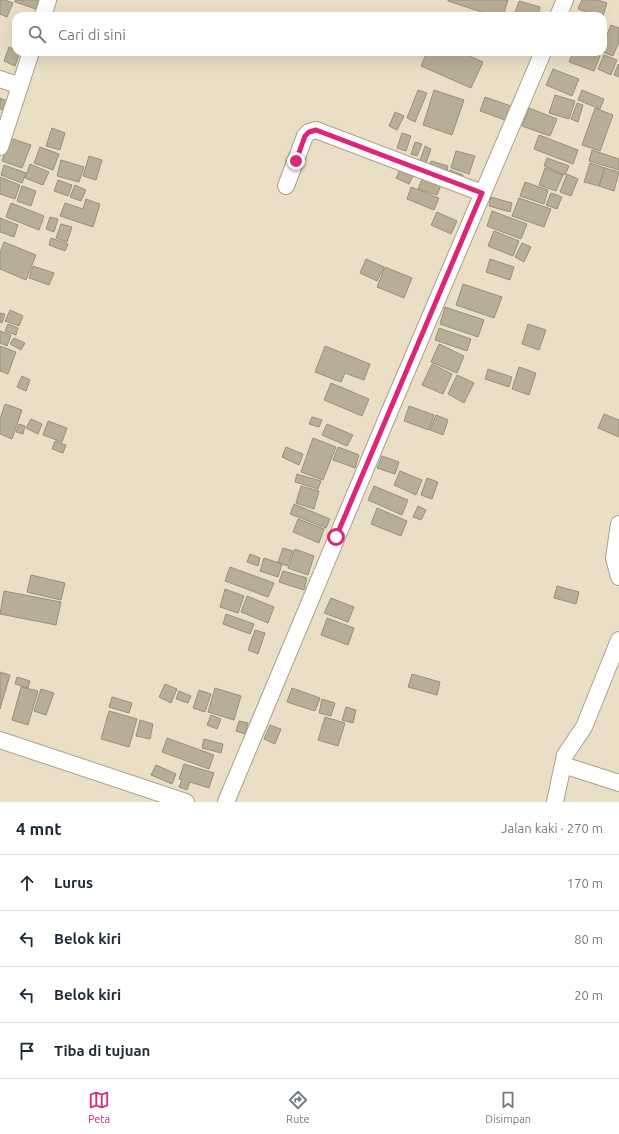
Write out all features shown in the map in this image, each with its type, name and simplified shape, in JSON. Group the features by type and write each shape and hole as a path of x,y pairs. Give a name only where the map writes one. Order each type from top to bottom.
{"street":[{"path":"44,12 48,0"},
{"path":"560,12 565,0"},
{"path":"0,148 30,56"},
{"path":"226,802 379,434 541,56"},
{"path":"0,79 20,86"},
{"path":"286,186 305,136 309,132 316,130 482,193"},
{"path":"619,524 614,558 619,577"},
{"path":"555,802 565,755 584,727 619,640"},
{"path":"0,740 186,802"},
{"path":"563,765 619,783"}],"building":[{"path":"0,0 13,3 7,17 0,14"},
{"path":"15,0 39,0 36,9 15,2"},
{"path":"508,0 504,12 482,12 448,1"},
{"path":"582,0 598,0 607,3 604,12 586,12 578,9"},
{"path":"519,1 540,7 539,12 515,12"},
{"path":"611,25 619,28 619,42 613,56 607,54 607,34"},
{"path":"9,47 12,48 12,56 19,56 15,66 4,61"},
{"path":"425,56 469,56 483,62 471,88 421,66"},
{"path":"571,56 600,56 594,71 569,62"},
{"path":"604,56 617,60 611,75 598,69"},
{"path":"618,64 619,65 619,77 614,75"},
{"path":"553,69 579,79 572,96 546,85"},
{"path":"418,90 427,93 415,122 407,118"},
{"path":"434,90 464,100 452,135 423,125"},
{"path":"582,90 604,99 600,109 578,100"},
{"path":"555,95 575,101 569,119 549,113"},
{"path":"485,97 511,106 505,120 480,111"},
{"path":"0,98 7,101 3,110 0,109"},
{"path":"577,103 583,105 578,122 571,119"},
{"path":"529,108 557,119 550,136 522,126"},
{"path":"595,108 613,115 600,151 582,145"},
{"path":"395,112 404,116 397,130 389,126"},
{"path":"52,128 65,133 60,150 46,146"},
{"path":"402,133 411,136 406,151 397,148"},
{"path":"539,135 578,150 573,164 534,149"},
{"path":"10,138 31,145 22,168 2,161"},
{"path":"415,142 422,144 417,156 411,154"},
{"path":"425,146 431,149 425,166 419,163"},
{"path":"40,147 59,154 53,170 34,163"},
{"path":"592,150 619,159 619,170 589,161"},
{"path":"456,151 475,156 469,174 451,168"},
{"path":"89,156 102,160 96,180 83,176"},
{"path":"547,158 569,166 565,175 544,166"},
{"path":"61,160 84,167 79,182 57,176"},
{"path":"431,161 448,166 446,174 429,169"},
{"path":"590,163 605,168 599,186 584,182"},
{"path":"30,164 49,172 43,185 25,178"},
{"path":"4,165 26,173 22,183 1,175"},
{"path":"545,168 563,175 556,191 539,185"},
{"path":"605,168 619,172 614,191 599,186"},
{"path":"400,170 413,176 409,184 396,178"},
{"path":"450,170 463,175 461,181 448,177"},
{"path":"424,174 443,180 437,195 418,189"},
{"path":"567,174 578,179 571,196 560,192"},
{"path":"0,177 20,185 15,199 0,194"},
{"path":"58,180 72,185 68,196 54,191"},
{"path":"525,182 548,190 544,204 520,196"},
{"path":"75,185 86,190 81,201 70,197"},
{"path":"22,186 36,191 31,206 17,201"},
{"path":"411,187 439,198 434,210 407,199"},
{"path":"551,193 562,197 557,209 546,205"},
{"path":"491,197 512,203 510,212 489,206"},
{"path":"519,198 551,209 544,227 512,216"},
{"path":"86,199 100,204 93,227 60,216 65,203 83,209"},
{"path":"11,203 44,216 39,230 6,217"},
{"path":"492,211 527,224 521,239 487,226"},
{"path":"437,212 457,221 451,234 431,225"},
{"path":"50,217 58,219 54,232 46,229"},
{"path":"0,218 18,225 14,237 0,232"},
{"path":"61,224 72,227 67,242 56,238"},
{"path":"494,231 519,241 513,256 488,246"},
{"path":"51,238 68,244 65,251 49,245"},
{"path":"4,242 36,255 26,280 0,269 0,253"},
{"path":"522,243 531,247 524,262 515,257"},
{"path":"366,259 384,267 377,281 360,273"},
{"path":"490,259 514,267 510,280 486,272"},
{"path":"33,266 54,273 49,285 29,278"},
{"path":"385,267 412,278 404,298 377,287"},
{"path":"463,284 502,297 494,318 456,305"},
{"path":"445,307 484,320 478,337 440,324"},
{"path":"10,310 23,316 19,326 5,321"},
{"path":"0,313 5,314 2,323 0,322"},
{"path":"8,324 18,328 16,335 5,331"},
{"path":"528,324 546,330 539,350 522,344"},
{"path":"439,328 471,339 467,351 435,340"},
{"path":"0,331 11,335 7,346 0,343"},
{"path":"14,338 25,343 21,350 10,344"},
{"path":"439,344 464,356 457,373 431,362"},
{"path":"0,346 16,352 8,374 0,371"},
{"path":"325,346 370,364 364,380 345,373 341,382 315,372"},
{"path":"432,364 452,374 443,394 422,385"},
{"path":"519,367 536,373 529,395 512,389"},
{"path":"488,369 512,377 509,387 485,379"},
{"path":"457,375 474,383 464,403 448,394"},
{"path":"22,376 30,380 26,391 17,387"},
{"path":"331,383 369,399 362,416 324,400"},
{"path":"5,404 22,410 12,439 0,434 0,419"},
{"path":"409,406 434,415 429,430 404,421"},
{"path":"604,414 619,420 619,437 598,428"},
{"path":"436,415 448,420 443,435 430,430"},
{"path":"312,417 322,420 319,427 309,424"},
{"path":"31,419 42,424 38,434 26,428"},
{"path":"48,421 67,428 62,442 43,435"},
{"path":"19,424 25,426 23,434 16,432"},
{"path":"327,424 353,435 347,446 322,435"},
{"path":"313,438 336,447 323,480 301,472"},
{"path":"55,441 66,445 63,453 52,449"},
{"path":"286,447 303,454 299,465 282,457"},
{"path":"338,447 359,455 355,468 333,460"},
{"path":"382,456 399,462 395,474 377,468"},
{"path":"400,471 422,480 416,495 394,485"},
{"path":"297,474 321,481 318,489 295,482"},
{"path":"427,478 438,482 432,499 421,495"},
{"path":"301,486 319,491 314,509 296,503"},
{"path":"374,486 408,500 402,515 368,500"},
{"path":"294,504 330,519 326,528 290,514"},
{"path":"418,506 426,510 421,520 413,517"},
{"path":"377,508 407,521 401,536 371,524"},
{"path":"298,519 324,529 319,543 293,532"},
{"path":"283,548 293,551 287,566 278,562"},
{"path":"295,549 314,556 308,575 288,568"},
{"path":"250,554 260,558 258,566 247,562"},
{"path":"264,558 282,564 278,577 260,571"},
{"path":"230,567 274,583 268,597 225,581"},
{"path":"283,571 307,578 304,590 279,582"},
{"path":"31,575 65,583 61,600 27,592"},
{"path":"557,586 579,592 576,604 554,598"},
{"path":"225,589 244,596 238,613 220,607"},
{"path":"4,591 61,602 56,625 0,614"},
{"path":"247,596 274,607 268,623 241,612"},
{"path":"331,598 354,607 348,622 324,613"},
{"path":"226,614 254,624 250,634 223,624"},
{"path":"327,618 354,628 348,645 321,635"},
{"path":"255,630 265,633 258,654 248,650"},
{"path":"0,672 10,675 0,709"},
{"path":"412,674 440,682 437,695 408,687"},
{"path":"17,677 30,681 28,688 15,684"},
{"path":"165,684 177,689 171,703 159,697"},
{"path":"21,687 38,691 28,725 12,720"},
{"path":"215,688 241,696 234,720 208,712"},
{"path":"292,688 320,698 315,711 287,702"},
{"path":"41,689 54,693 46,715 34,711"},
{"path":"199,690 211,694 205,712 193,708"},
{"path":"179,691 191,696 188,703 176,699"},
{"path":"112,697 132,703 129,713 109,707"},
{"path":"322,699 335,703 331,716 319,713"},
{"path":"346,707 356,710 353,723 342,720"},
{"path":"109,711 137,719 129,747 101,739"},
{"path":"211,715 221,719 217,729 207,725"},
{"path":"325,717 345,723 338,746 318,740"},
{"path":"140,720 153,724 150,739 136,736"},
{"path":"239,721 248,723 245,734 236,731"},
{"path":"270,725 281,729 275,744 264,739"},
{"path":"167,738 214,755 209,769 162,752"},
{"path":"204,739 223,744 221,753 202,748"},
{"path":"184,764 214,773 209,788 190,782 187,790 179,787 182,780 179,779"},
{"path":"156,765 176,774 172,784 151,775"}],"route":[{"path":"296,161 305,136 309,132 316,130 482,193 336,537"}]}
